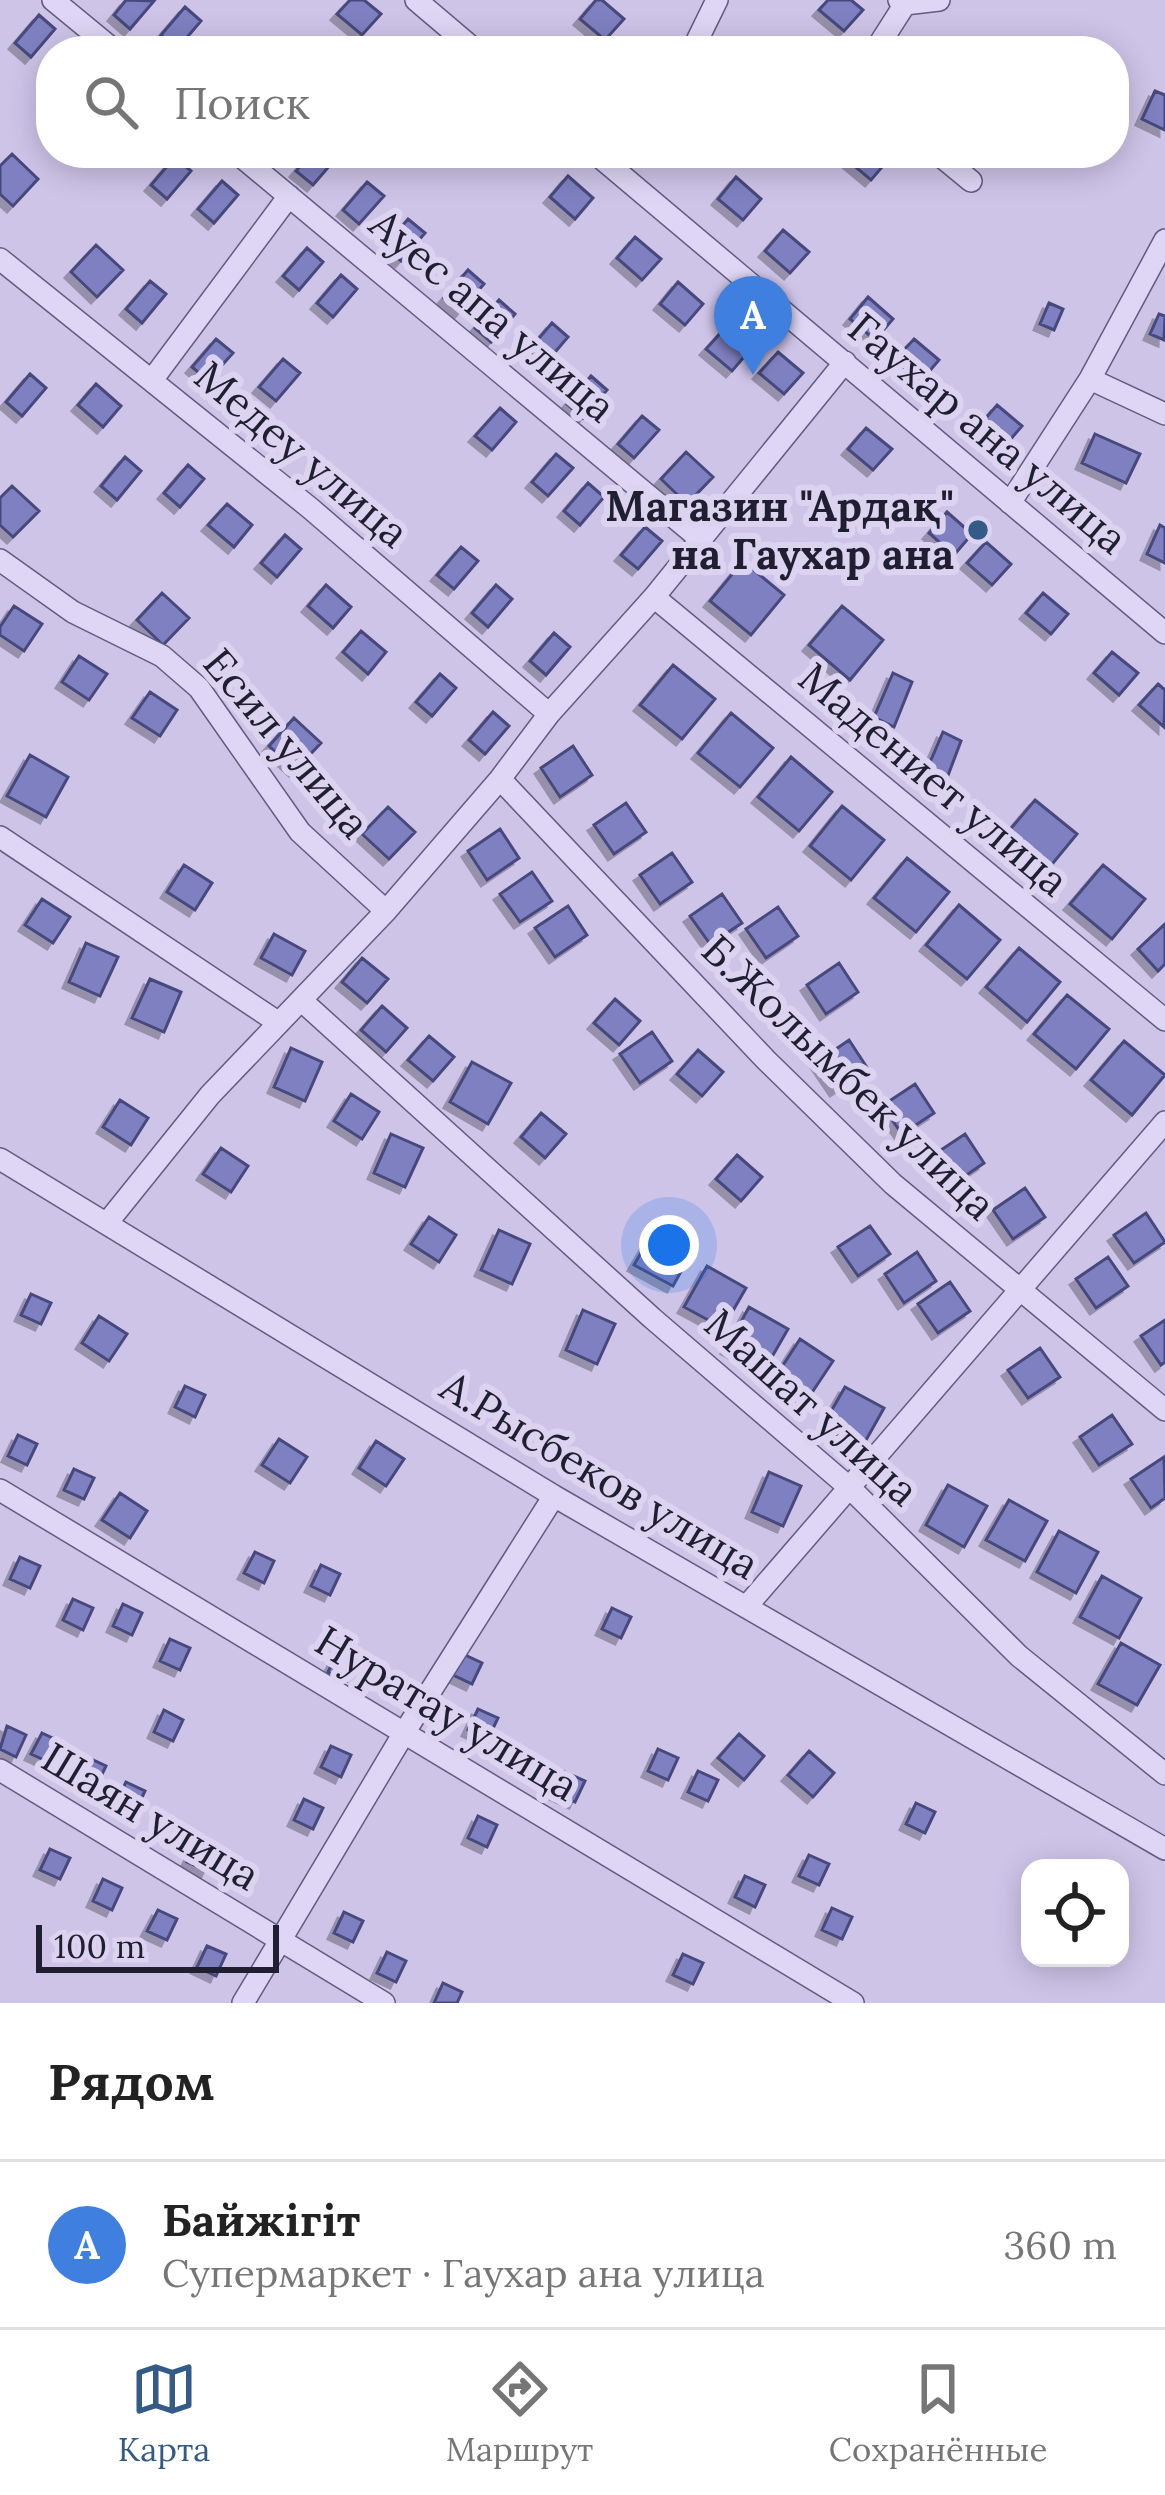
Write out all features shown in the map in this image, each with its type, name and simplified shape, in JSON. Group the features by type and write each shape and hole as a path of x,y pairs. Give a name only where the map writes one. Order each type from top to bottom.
{"street":[{"path":"53,0 97,36"},
{"path":"416,0 458,36"},
{"path":"699,36 717,0"},
{"path":"883,36 902,2 939,0"},
{"name":"Ауес апа улица","path":"255,168 699,538"},
{"name":"Гаухар ана улица","path":"618,168 1165,633"},
{"path":"955,168 971,181"},
{"path":"152,380 289,196"},
{"path":"1010,503 1090,379 1165,240"},
{"name":"Медеу улица","path":"0,259 310,508 549,714"},
{"path":"107,1223 210,1096 386,911 500,779 549,714 654,597 845,362"},
{"path":"1090,379 1165,414"},
{"name":"Есил улица","path":"0,560 73,612 162,656 199,688 301,832 386,911"},
{"name":"Мадениет улица","path":"654,597 1165,1020"},
{"name":"Б.Жолымбек улица","path":"500,779 893,1184 1165,1410"},
{"path":"0,837 279,1023"},
{"name":"Машат улица","path":"301,1000 634,1303 851,1489 1019,1657 1165,1774"},
{"path":"746,1607 1165,1122"},
{"name":"А.Рысбеков улица","path":"0,1159 554,1496 1165,1849"},
{"name":"Нуратау улица","path":"0,1490 854,2003"},
{"path":"243,2003 404,1733 554,1496"},
{"name":"Шаян улица","path":"0,1770 384,2003"}],"building":[{"path":"126,0 154,1 130,29 114,15"},
{"path":"350,0 364,0 381,14 362,35 337,14"},
{"path":"596,0 602,0 624,19 609,36 600,36 580,19"},
{"path":"828,0 851,0 863,10 844,31 819,10"},
{"path":"185,7 201,21 188,36 161,35"},
{"path":"39,15 55,29 49,36 36,36 31,57 15,43"},
{"path":"1155,91 1165,95 1165,130 1142,119"},
{"path":"12,154 38,179 13,206 0,194 0,166"},
{"path":"166,168 191,171 167,199 151,185"},
{"path":"298,168 328,168 313,185 296,171"},
{"path":"857,168 881,168 871,180"},
{"path":"568,176 593,198 575,219 550,197"},
{"path":"736,177 761,199 743,220 718,199"},
{"path":"222,181 238,195 214,223 198,209"},
{"path":"367,182 384,196 359,224 343,210"},
{"path":"408,219 425,233 401,261 384,247"},
{"path":"783,230 809,252 790,273 765,251"},
{"path":"635,237 661,259 642,280 617,258"},
{"path":"96,245 123,270 97,297 71,272"},
{"path":"307,248 323,262 299,290 283,276"},
{"path":"468,270 484,284 460,312 444,298"},
{"path":"341,275 357,289 333,317 317,303"},
{"path":"150,281 166,294 142,323 126,309"},
{"path":"678,282 703,304 685,325 660,304"},
{"path":"868,297 893,319 875,340 850,319"},
{"path":"499,300 515,314 491,342 475,328"},
{"path":"1049,303 1063,309 1054,330 1040,324"},
{"path":"1159,314 1165,316 1164,340 1150,334"},
{"path":"552,323 568,337 544,365 528,351"},
{"path":"725,328 750,350 732,371 706,349"},
{"path":"216,339 233,353 208,381 192,367"},
{"path":"914,339 939,360 921,381 895,360"},
{"path":"778,352 803,373 784,394 759,373"},
{"path":"283,359 300,373 276,401 259,387"},
{"path":"30,374 46,388 22,416 6,402"},
{"path":"591,376 607,390 583,418 567,404"},
{"path":"96,384 121,406 103,427 78,405"},
{"path":"997,405 1022,426 1004,447 979,426"},
{"path":"500,408 516,422 492,450 475,436"},
{"path":"642,416 659,430 634,458 618,444"},
{"path":"866,428 892,449 873,470 848,449"},
{"path":"1095,434 1140,454 1126,483 1082,463"},
{"path":"686,452 713,477 687,504 661,479"},
{"path":"556,454 573,468 548,496 532,482"},
{"path":"125,457 141,471 117,500 101,486"},
{"path":"188,465 204,479 180,507 164,493"},
{"path":"588,483 604,497 580,525 564,511"},
{"path":"12,486 39,511 13,537 0,525 0,498"},
{"path":"227,504 252,525 234,547 208,525"},
{"path":"947,512 972,534 954,555 929,533"},
{"path":"1160,525 1165,528 1165,563 1147,554"},
{"path":"645,527 662,541 638,569 621,555"},
{"path":"285,535 301,549 277,577 261,563"},
{"path":"986,542 1011,564 992,585 967,563"},
{"path":"461,547 478,561 454,589 437,575"},
{"path":"743,561 784,595 751,635 710,601"},
{"path":"326,585 351,607 333,628 308,606"},
{"path":"496,585 512,599 488,627 472,613"},
{"path":"162,593 189,618 163,645 137,620"},
{"path":"1043,593 1068,614 1051,634 1026,613"},
{"path":"14,606 42,624 24,651 0,635"},
{"path":"842,606 883,640 850,680 809,645"},
{"path":"361,631 386,652 368,674 343,652"},
{"path":"554,633 570,647 546,675 530,661"},
{"path":"1112,652 1138,673 1119,695 1094,673"},
{"path":"79,656 107,674 89,700 62,682"},
{"path":"673,665 715,699 682,739 640,705"},
{"path":"893,673 912,682 894,727 874,717"},
{"path":"440,674 456,688 432,716 416,702"},
{"path":"1158,684 1165,690 1164,727 1139,705"},
{"path":"150,692 177,710 160,736 132,718"},
{"path":"493,712 509,726 485,754 469,740"},
{"path":"731,713 773,748 740,787 698,753"},
{"path":"294,718 321,743 295,770 269,746"},
{"path":"943,732 961,741 944,786 924,776"},
{"path":"573,746 592,775 560,797 541,768"},
{"path":"30,755 68,777 46,817 7,796"},
{"path":"791,757 832,792 799,831 758,797"},
{"path":"1035,800 1077,834 1044,874 1002,839"},
{"path":"626,803 646,832 614,854 594,825"},
{"path":"842,806 884,840 851,880 810,846"},
{"path":"388,807 415,832 389,859 362,834"},
{"path":"500,829 519,858 487,880 468,851"},
{"path":"672,853 692,882 660,904 640,875"},
{"path":"907,858 949,892 916,932 874,898"},
{"path":"184,865 212,883 195,910 167,892"},
{"path":"1103,865 1145,899 1112,939 1070,904"},
{"path":"532,872 552,901 520,922 500,894"},
{"path":"722,894 742,923 710,944 690,916"},
{"path":"42,899 70,917 53,943 25,925"},
{"path":"959,905 1000,940 967,979 926,945"},
{"path":"568,906 587,935 555,957 535,928"},
{"path":"778,907 798,936 766,958 746,929"},
{"path":"1165,924 1165,964 1158,971 1138,949"},
{"path":"274,934 305,951 292,975 261,958"},
{"path":"86,943 118,957 100,996 69,982"},
{"path":"1019,948 1060,982 1027,1022 986,987"},
{"path":"362,958 388,979 367,1003 342,982"},
{"path":"839,963 858,992 826,1014 807,985"},
{"path":"150,979 181,992 164,1032 132,1018"},
{"path":"1067,995 1109,1029 1076,1069 1034,1034"},
{"path":"615,999 640,1021 619,1045 594,1023"},
{"path":"382,1006 407,1028 386,1052 361,1030"},
{"path":"652,1032 672,1061 640,1083 620,1054"},
{"path":"429,1036 454,1057 433,1081 408,1060"},
{"path":"849,1040 868,1069 836,1090 817,1062"},
{"path":"1124,1041 1165,1075 1132,1115 1091,1080"},
{"path":"291,1048 322,1062 305,1101 274,1087"},
{"path":"698,1050 723,1072 702,1096 677,1074"},
{"path":"472,1062 511,1083 488,1124 450,1102"},
{"path":"915,1084 934,1113 902,1134 882,1106"},
{"path":"351,1094 379,1112 362,1139 334,1121"},
{"path":"120,1100 148,1118 131,1145 103,1127"},
{"path":"541,1113 566,1134 545,1158 521,1137"},
{"path":"391,1134 423,1148 405,1187 374,1173"},
{"path":"965,1134 984,1163 952,1185 932,1156"},
{"path":"221,1148 248,1166 231,1192 203,1174"},
{"path":"737,1155 762,1177 741,1201 716,1179"},
{"path":"1025,1188 1045,1217 1013,1239 993,1210"},
{"path":"1146,1213 1165,1242 1134,1263 1114,1235"},
{"path":"429,1217 456,1235 439,1262 411,1244"},
{"path":"657,1225 695,1246 673,1286 634,1265"},
{"path":"870,1226 890,1254 858,1276 838,1247"},
{"path":"499,1230 530,1244 512,1284 481,1270"},
{"path":"917,1252 936,1281 904,1303 885,1274"},
{"path":"1108,1257 1128,1286 1096,1308 1076,1279"},
{"path":"707,1266 746,1288 723,1328 684,1307"},
{"path":"950,1282 970,1311 938,1333 918,1304"},
{"path":"31,1294 51,1303 41,1324 21,1315"},
{"path":"749,1307 788,1329 765,1369 727,1348"},
{"path":"583,1310 615,1324 597,1364 566,1350"},
{"path":"99,1316 127,1334 109,1361 82,1343"},
{"path":"1165,1320 1165,1362 1161,1365 1141,1336"},
{"path":"800,1339 833,1361 807,1400 774,1379"},
{"path":"1040,1348 1060,1377 1028,1398 1008,1370"},
{"path":"185,1386 205,1395 195,1417 175,1407"},
{"path":"845,1387 884,1408 861,1449 822,1427"},
{"path":"1112,1415 1132,1444 1099,1465 1080,1437"},
{"path":"18,1435 37,1444 27,1465 8,1456"},
{"path":"279,1439 307,1457 290,1483 262,1465"},
{"path":"376,1441 404,1459 386,1486 359,1468"},
{"path":"1164,1457 1165,1498 1151,1508 1131,1479"},
{"path":"74,1469 94,1478 84,1499 64,1490"},
{"path":"769,1472 801,1486 783,1526 752,1512"},
{"path":"948,1485 987,1506 964,1547 926,1525"},
{"path":"120,1493 147,1511 130,1538 102,1520"},
{"path":"1009,1500 1047,1521 1025,1561 986,1540"},
{"path":"1059,1531 1098,1552 1076,1593 1037,1572"},
{"path":"255,1552 274,1561 264,1583 244,1573"},
{"path":"20,1557 40,1566 30,1588 10,1579"},
{"path":"321,1565 340,1574 330,1595 311,1586"},
{"path":"1102,1576 1141,1598 1119,1638 1080,1617"},
{"path":"73,1599 93,1608 83,1630 63,1620"},
{"path":"123,1604 142,1613 132,1635 113,1626"},
{"path":"612,1608 631,1617 621,1638 602,1629"},
{"path":"170,1639 190,1648 180,1670 160,1661"},
{"path":"1121,1643 1160,1665 1137,1705 1098,1684"},
{"path":"338,1651 357,1660 347,1681 328,1672"},
{"path":"463,1654 482,1663 472,1684 453,1675"},
{"path":"478,1709 498,1718 488,1739 468,1730"},
{"path":"164,1710 183,1720 173,1741 154,1732"},
{"path":"7,1726 26,1735 16,1757 0,1749"},
{"path":"42,1733 61,1742 51,1763 31,1754"},
{"path":"739,1734 764,1756 744,1780 718,1758"},
{"path":"331,1746 351,1755 341,1777 321,1767"},
{"path":"658,1749 678,1758 668,1780 648,1771"},
{"path":"809,1751 834,1773 813,1797 788,1775"},
{"path":"87,1757 106,1766 96,1787 77,1778"},
{"path":"698,1771 718,1780 708,1801 688,1792"},
{"path":"565,1772 585,1781 575,1802 555,1793"},
{"path":"126,1782 145,1791 135,1812 116,1803"},
{"path":"304,1799 323,1808 313,1829 294,1820"},
{"path":"916,1803 935,1812 925,1833 906,1824"},
{"path":"478,1816 497,1825 487,1847 468,1838"},
{"path":"197,1841 217,1850 207,1871 187,1862"},
{"path":"50,1849 70,1858 60,1879 40,1870"},
{"path":"809,1855 829,1864 819,1885 799,1876"},
{"path":"745,1876 765,1885 755,1907 735,1897"},
{"path":"103,1879 122,1888 112,1910 93,1901"},
{"path":"832,1908 852,1917 842,1939 822,1930"},
{"path":"158,1910 177,1919 167,1940 147,1931"},
{"path":"344,1912 363,1921 353,1942 334,1933"},
{"path":"207,1946 226,1954 216,1976 197,1967"},
{"path":"387,1952 406,1961 396,1982 377,1973"},
{"path":"683,1954 703,1963 693,1984 673,1975"},
{"path":"443,1983 462,1992 457,2003 434,2003"}],"place":[{"name":"Байжігіт","path":"753,375"},
{"name":"Магазин \"Ардақ\" на Гаухар ана","path":"978,530"}]}
